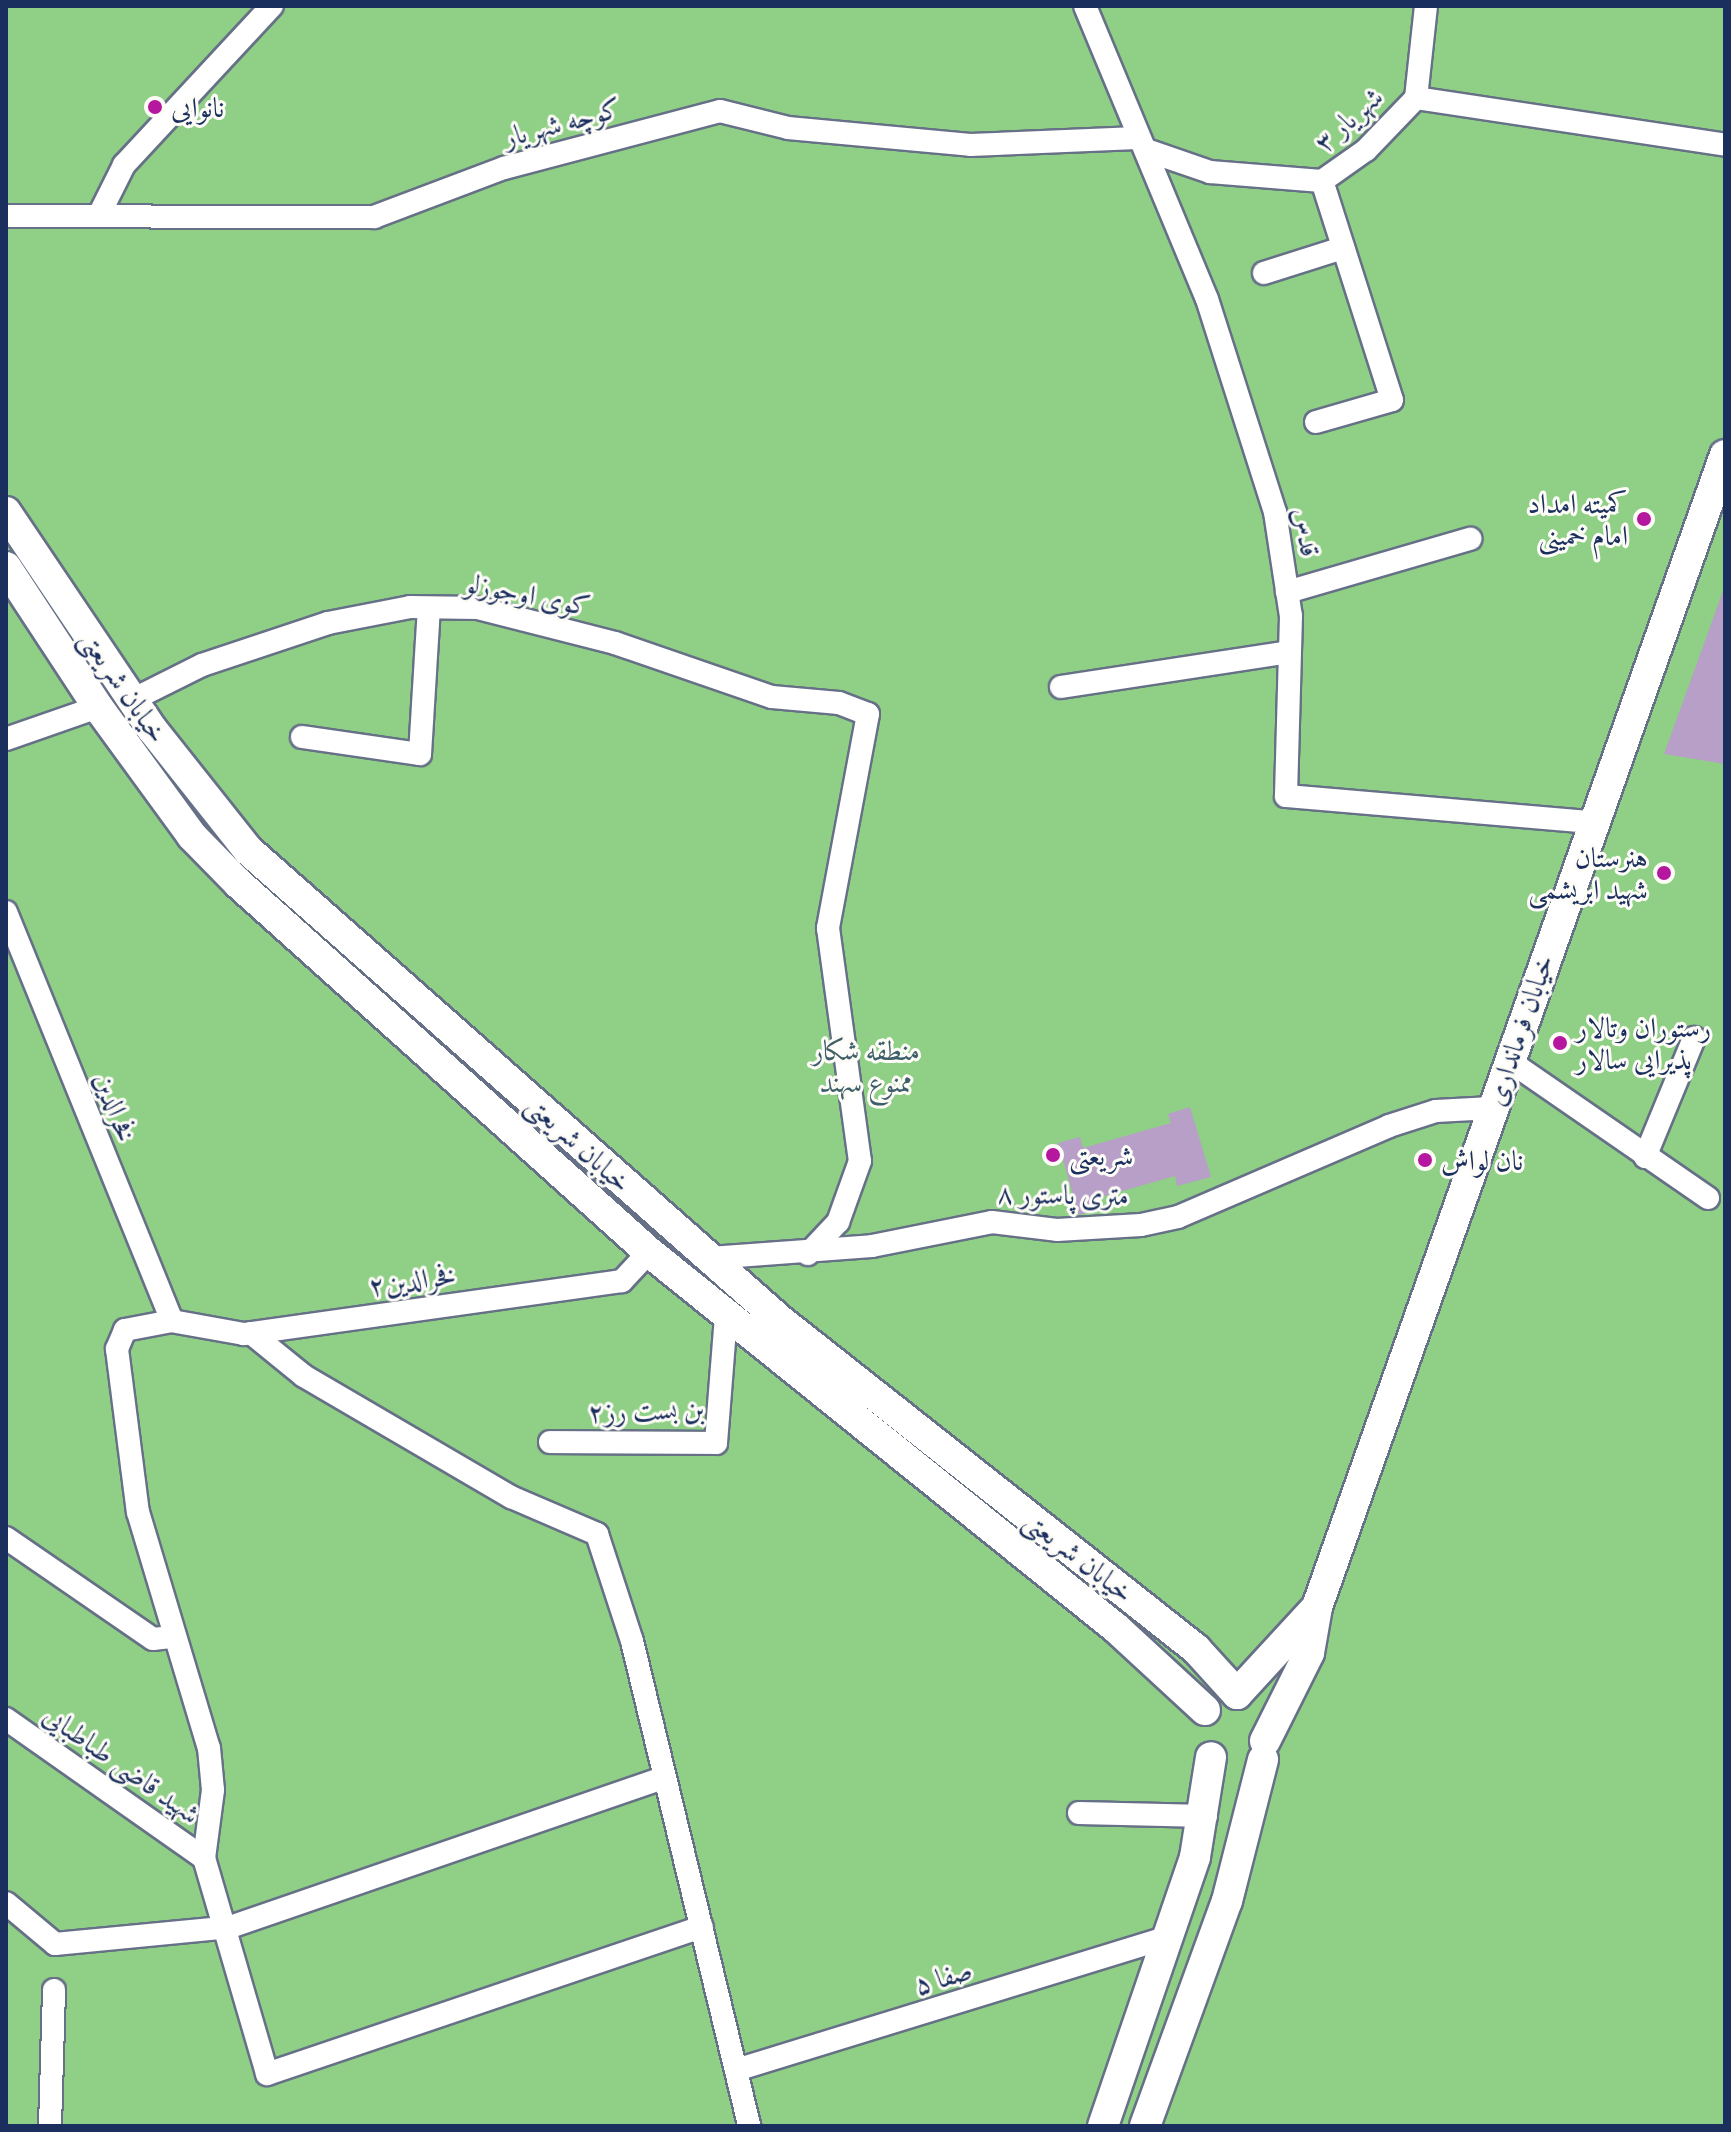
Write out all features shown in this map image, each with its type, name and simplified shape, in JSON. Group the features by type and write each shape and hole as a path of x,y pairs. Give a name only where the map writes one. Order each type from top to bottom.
{"main road":[{"name":"خیابان فرمانداری","path":"1264,1750 1309,1653 1317,1607 1592,822 1725,455"},
{"name":"خیابان شریعتی","path":"6,512 132,700 248,850 710,1258 1137,1602 1237,1694"},
{"name":"خیابان شریعتی","path":"6,567 98,707 192,836 238,883 649,1252 1116,1628 1205,1710"},
{"path":"445,1069 468,1045"},
{"path":"1116,1628 1137,1602"},
{"name":"خیابان فرمانداری","path":"1237,1694 1317,1607"},
{"path":"1114,2123 1166,1938 1206,1816 1211,1757 1205,1710 1214,1695 1237,1694 1255,1710 1264,1750 1227,1901 1145,2126"},
{"path":"1211,1757 1234,1776 1255,1771 1264,1750"}],"street":[{"path":"99,215 124,165 272,6"},
{"name":"قدس","path":"1085,6 1143,145 1249,427 1275,512 1287,592 1286,796 1592,822"},
{"name":"شهریار ۳","path":"1322,181 1366,150 1416,98 1426,6"},
{"path":"1416,98 1725,145"},
{"name":"کوچه شهریار","path":"6,216 374,217 504,168 720,111 788,128 970,145 1143,145"},
{"path":"1143,145 1210,172 1322,181 1392,400 1316,422"},
{"path":"1264,273 1343,248"},
{"path":"1287,592 1470,539"},
{"path":"302,737 420,754 429,608"},
{"name":"کوی اوجوزلو","path":"132,700 202,665 328,623 429,608 478,608 615,643 772,697 839,703 868,714 828,928 860,1161 838,1222 808,1254"},
{"path":"1061,687 1289,652"},
{"path":"6,739 98,707"},
{"name":"فخرالدین","path":"6,912 172,1321"},
{"path":"1645,1157 1694,1038"},
{"path":"1508,1060 1708,1198"},
{"name":"۸ متری پاستور","path":"710,1258 808,1254 992,1222 1057,1230 1178,1217 1389,1126 1436,1111 1492,1108"},
{"name":"فخرالدین۲","path":"173,1637 138,1512 117,1349 125,1330 172,1321 251,1333 622,1281 649,1252"},
{"name":"بن بست رز۲","path":"550,1442 716,1443 726,1316"},
{"path":"251,1333 304,1376 511,1497 597,1534 632,1641 749,2126"},
{"path":"6,1538 153,1639 173,1637 209,1748 213,1790 204,1858 230,1927 267,2074 702,1927"},
{"name":"شهید قاضی طباطبایی","path":"6,1719 204,1858"},
{"path":"6,1903 55,1944 230,1927 663,1778"},
{"path":"1079,1813 1206,1816"},
{"name":"صفا ۵","path":"736,2070 1166,1938"},
{"path":"50,2126 54,1990"}],"green space":[{"name":"منطقه شکار ممنوع سهند","path":"6,6 1725,6 1725,2126 6,2126"}],"building":[{"path":"1723,591 1725,764 1664,754"},
{"path":"1190,1107 1211,1177 1177,1186 1175,1176 1098,1198 1097,1210 1079,1215 1058,1143 1080,1137 1083,1148 1171,1123 1168,1114"}],"place":[{"name":"نانوایی","path":"155,107"},
{"name":"کمیته امداد امام خمینی","path":"1644,519"},
{"name":"هنرستان شهید ابریشمی","path":"1664,873"},
{"name":"رستوران وتالار پذیرایی سالار","path":"1560,1043"},
{"name":"شریعتی","path":"1053,1155"},
{"name":"نان لواش","path":"1425,1160"}]}
